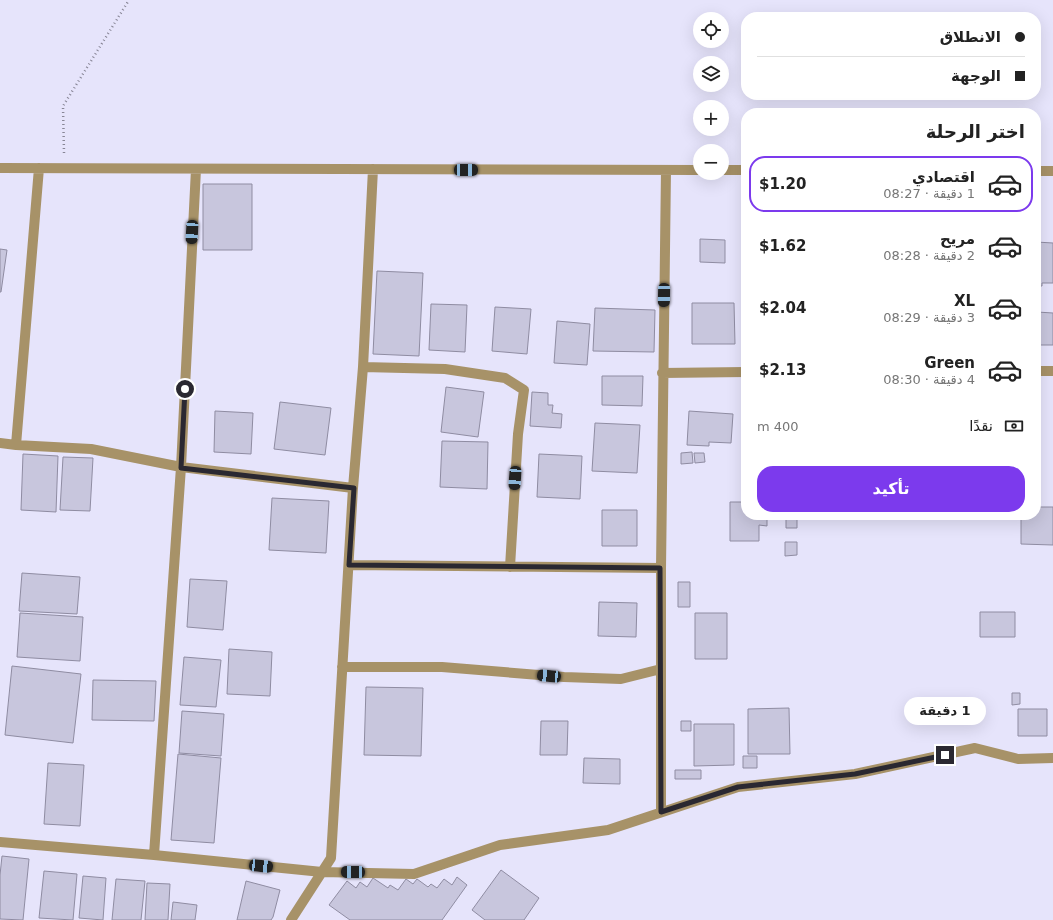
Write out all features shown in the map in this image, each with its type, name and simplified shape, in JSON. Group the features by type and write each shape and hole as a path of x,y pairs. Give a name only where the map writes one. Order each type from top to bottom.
{"street":[{"path":"0,168 693,170"},
{"path":"16,445 39,168"},
{"path":"154,855 181,468 196,169"},
{"path":"291,920 331,858 342,667 363,367 373,169"},
{"path":"661,812 660,568 666,170"},
{"path":"729,170 741,170"},
{"path":"1041,171 1053,171"},
{"path":"363,367 445,369 505,378 524,390 518,434 510,567"},
{"path":"1041,371 1053,371"},
{"path":"662,373 741,372"},
{"path":"0,443 91,449 181,468 354,488"},
{"path":"349,565 660,568"},
{"path":"342,667 442,667 564,677 621,679 661,669"},
{"path":"0,842 154,855 322,872 414,874 500,845 608,830 738,787 855,774 975,748 1018,759 1053,758"}],"path":[{"path":"65,168 63,106 129,0"}],"building":[{"path":"203,184 252,184 252,250 203,250"},
{"path":"700,239 725,240 725,263 700,262"},
{"path":"1041,242 1053,243 1053,283 1042,283 1042,286"},
{"path":"0,249 7,250 1,292 0,292"},
{"path":"377,271 423,273 419,356 373,354"},
{"path":"692,303 734,303 735,344 692,344"},
{"path":"431,304 467,305 465,352 429,350"},
{"path":"495,307 531,309 527,354 492,351"},
{"path":"595,308 655,310 654,352 593,351"},
{"path":"1041,312 1053,313 1053,345 1041,345"},
{"path":"557,321 590,324 587,365 554,363"},
{"path":"602,376 643,376 642,406 602,405"},
{"path":"446,387 484,392 478,437 441,432"},
{"path":"532,392 548,393 548,405 553,405 552,413 562,414 561,428 530,426"},
{"path":"280,402 331,408 325,455 274,449"},
{"path":"215,411 253,413 251,454 214,452"},
{"path":"689,411 733,414 731,443 709,442 709,446 687,445"},
{"path":"595,423 640,425 637,473 592,471"},
{"path":"442,441 488,442 487,489 440,487"},
{"path":"692,452 693,463 681,464 681,453"},
{"path":"694,453 704,453 705,462 695,463"},
{"path":"23,454 58,456 56,512 21,510"},
{"path":"539,454 582,456 580,499 537,497"},
{"path":"63,457 93,458 90,511 60,510"},
{"path":"272,498 329,501 326,553 269,550"},
{"path":"730,502 741,502 741,520 767,520 767,526 759,525 759,541 730,541"},
{"path":"1041,507 1053,507 1053,545 1021,544 1021,520 1041,520"},
{"path":"602,510 637,510 637,546 602,546"},
{"path":"786,520 797,520 797,528 786,528"},
{"path":"785,542 797,542 797,555 785,556"},
{"path":"22,573 80,577 77,614 19,611"},
{"path":"190,579 227,581 223,630 187,627"},
{"path":"678,582 690,582 690,607 678,607"},
{"path":"599,602 637,603 636,637 598,636"},
{"path":"980,612 1015,612 1015,637 980,637"},
{"path":"20,613 83,617 80,661 17,657"},
{"path":"695,613 727,613 727,659 695,659"},
{"path":"229,649 272,652 270,696 227,694"},
{"path":"184,657 221,660 216,707 180,705"},
{"path":"12,666 81,674 73,743 5,735"},
{"path":"93,680 156,681 154,721 92,720"},
{"path":"366,687 423,688 421,756 364,755"},
{"path":"1012,693 1020,693 1020,704 1012,705"},
{"path":"789,708 790,754 748,754 748,709"},
{"path":"1018,709 1047,709 1047,736 1018,736"},
{"path":"182,711 224,714 221,756 179,753"},
{"path":"541,721 568,721 567,755 540,755"},
{"path":"681,721 691,721 691,731 681,731"},
{"path":"694,724 734,724 734,765 694,766"},
{"path":"178,754 221,758 214,843 171,840"},
{"path":"743,756 757,756 757,768 743,768"},
{"path":"584,758 620,759 620,784 583,783"},
{"path":"48,763 84,765 80,826 44,824"},
{"path":"675,770 701,770 701,779 675,779"},
{"path":"2,856 29,859 23,920 0,919 0,875"},
{"path":"501,870 539,898 524,920 485,920 472,910"},
{"path":"44,871 77,874 73,920 39,918"},
{"path":"83,876 106,878 103,920 79,918"},
{"path":"457,877 467,885 442,920 350,920 329,905 347,881 356,888 360,882 367,887 373,878 388,888 390,885 398,890 406,879 413,884 417,879 428,887 431,884 437,888 444,879 452,885"},
{"path":"116,879 145,881 141,920 112,920"},
{"path":"246,881 280,890 271,920 237,920"},
{"path":"147,883 170,884 168,920 145,920"},
{"path":"173,902 197,905 195,920 171,920"}],"route":[{"path":"185,389 181,468 354,488 349,565 660,568 661,812 738,787 855,774 945,755"}]}
